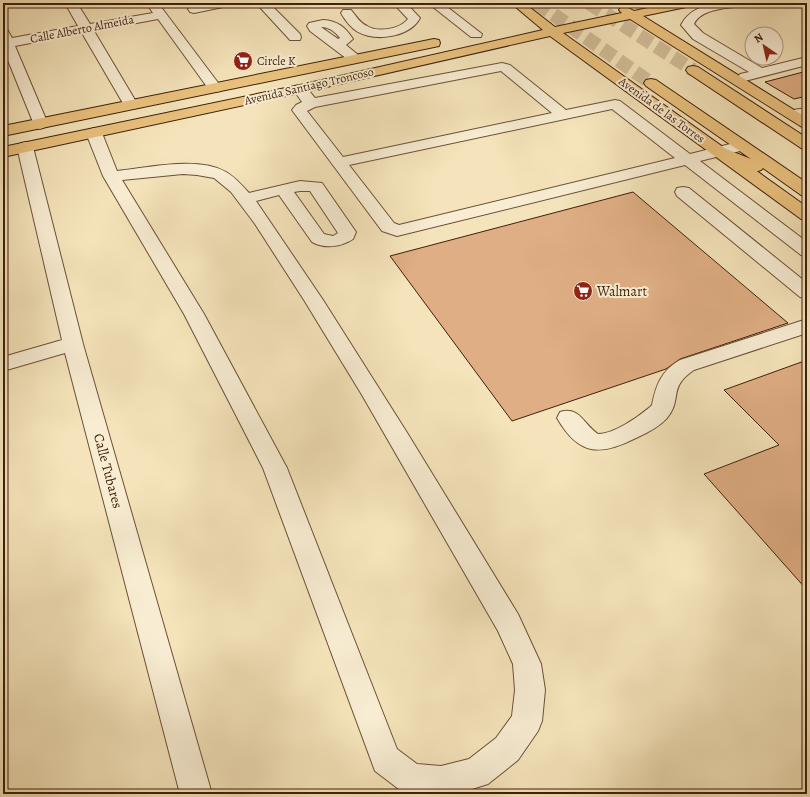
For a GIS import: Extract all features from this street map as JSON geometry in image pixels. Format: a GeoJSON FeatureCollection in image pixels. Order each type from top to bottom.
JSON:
{"type":"FeatureCollection","features":[{"type":"Feature","properties":{"kind":"main road"},"geometry":{"type":"LineString","coordinates":[[518,3],[520,22],[540,21],[557,17]]}},
{"type":"Feature","properties":{"kind":"main road","name":"Avenida de las Torres"},"geometry":{"type":"LineString","coordinates":[[518,3],[553,32],[807,215]]}},
{"type":"Feature","properties":{"kind":"main road"},"geometry":{"type":"LineString","coordinates":[[631,15],[687,3]]}},
{"type":"Feature","properties":{"kind":"main road"},"geometry":{"type":"LineString","coordinates":[[689,51],[670,22],[672,16],[680,9],[693,3]]}},
{"type":"Feature","properties":{"kind":"main road"},"geometry":{"type":"LineString","coordinates":[[617,4],[631,15],[807,124]]}},
{"type":"Feature","properties":{"kind":"main road","name":"Avenida Santiago Troncoso"},"geometry":{"type":"LineString","coordinates":[[3,152],[300,89],[499,43],[631,15]]}},
{"type":"Feature","properties":{"kind":"main road"},"geometry":{"type":"LineString","coordinates":[[461,37],[482,32]]}},
{"type":"Feature","properties":{"kind":"main road","name":"Avenida Santiago Troncoso"},"geometry":{"type":"LineString","coordinates":[[3,131],[447,40]]}},
{"type":"Feature","properties":{"kind":"main road"},"geometry":{"type":"LineString","coordinates":[[499,43],[531,42],[557,44],[586,55]]}},
{"type":"Feature","properties":{"kind":"main road"},"geometry":{"type":"LineString","coordinates":[[693,70],[807,145]]}},
{"type":"Feature","properties":{"kind":"main road"},"geometry":{"type":"LineString","coordinates":[[290,73],[300,89]]}},
{"type":"Feature","properties":{"kind":"main road","name":"Avenida de las Torres"},"geometry":{"type":"LineString","coordinates":[[651,83],[802,188]]}},
{"type":"Feature","properties":{"kind":"main road"},"geometry":{"type":"LineString","coordinates":[[94,133],[95,125],[104,119],[166,105],[180,99],[187,93]]}},
{"type":"Feature","properties":{"kind":"main road"},"geometry":{"type":"LineString","coordinates":[[720,152],[802,188]]}},
{"type":"Feature","properties":{"kind":"street"},"geometry":{"type":"LineString","coordinates":[[71,3],[131,105]]}},
{"type":"Feature","properties":{"kind":"street"},"geometry":{"type":"LineString","coordinates":[[152,3],[215,88]]}},
{"type":"Feature","properties":{"kind":"street"},"geometry":{"type":"LineString","coordinates":[[194,9],[224,3]]}},
{"type":"Feature","properties":{"kind":"street"},"geometry":{"type":"LineString","coordinates":[[262,3],[295,37]]}},
{"type":"Feature","properties":{"kind":"street"},"geometry":{"type":"LineString","coordinates":[[346,13],[363,30],[393,32],[413,23],[414,18],[399,3]]}},
{"type":"Feature","properties":{"kind":"street"},"geometry":{"type":"LineString","coordinates":[[434,3],[482,32]]}},
{"type":"Feature","properties":{"kind":"street"},"geometry":{"type":"LineString","coordinates":[[734,3],[702,11],[688,20],[687,25],[698,36],[760,73]]}},
{"type":"Feature","properties":{"kind":"street","name":"Calle Alberto Almeida"},"geometry":{"type":"LineString","coordinates":[[4,40],[87,28],[161,15]]}},
{"type":"Feature","properties":{"kind":"street"},"geometry":{"type":"LineString","coordinates":[[4,40],[40,124]]}},
{"type":"Feature","properties":{"kind":"street"},"geometry":{"type":"LineString","coordinates":[[335,44],[356,59]]}},
{"type":"Feature","properties":{"kind":"street"},"geometry":{"type":"LineString","coordinates":[[427,60],[447,77]]}},
{"type":"Feature","properties":{"kind":"street"},"geometry":{"type":"LineString","coordinates":[[736,79],[807,61]]}},
{"type":"Feature","properties":{"kind":"street"},"geometry":{"type":"LineString","coordinates":[[562,114],[504,67],[311,103],[299,110],[388,227],[397,231],[468,215],[742,146]]}},
{"type":"Feature","properties":{"kind":"street"},"geometry":{"type":"LineString","coordinates":[[300,89],[311,103]]}},
{"type":"Feature","properties":{"kind":"street"},"geometry":{"type":"LineString","coordinates":[[338,163],[562,114],[615,104],[807,251]]}},
{"type":"Feature","properties":{"kind":"street"},"geometry":{"type":"LineString","coordinates":[[791,114],[807,112]]}},
{"type":"Feature","properties":{"kind":"street"},"geometry":{"type":"LineString","coordinates":[[94,133],[111,176],[194,314],[275,468],[386,760],[411,778],[441,782],[477,773],[507,749],[528,721],[530,690],[527,664],[508,624],[319,308],[267,230],[232,183],[220,174],[204,169],[186,169],[111,176]]}},
{"type":"Feature","properties":{"kind":"street","name":"Calle Tubares"},"geometry":{"type":"LineString","coordinates":[[26,147],[73,344],[196,794]]}},
{"type":"Feature","properties":{"kind":"street"},"geometry":{"type":"LineString","coordinates":[[244,199],[284,190]]}},
{"type":"Feature","properties":{"kind":"street"},"geometry":{"type":"LineString","coordinates":[[682,192],[807,293]]}},
{"type":"Feature","properties":{"kind":"street"},"geometry":{"type":"LineString","coordinates":[[568,418],[587,438],[597,443],[607,442],[650,422],[662,409],[669,379],[676,372],[687,365],[807,326]]}},
{"type":"Feature","properties":{"kind":"street"},"geometry":{"type":"LineString","coordinates":[[3,364],[73,344]]}},
{"type":"Feature","properties":{"kind":"building"},"geometry":{"type":"Polygon","coordinates":[[[807,71],[807,96],[794,99],[765,82],[807,71]]]}},
{"type":"Feature","properties":{"kind":"building","name":"Walmart"},"geometry":{"type":"Polygon","coordinates":[[[633,192],[788,323],[680,359],[666,369],[512,421],[390,256],[633,192]]]}},
{"type":"Feature","properties":{"kind":"building"},"geometry":{"type":"Polygon","coordinates":[[[807,360],[807,590],[704,474],[779,445],[724,390],[807,360]]]}},
{"type":"Feature","properties":{"kind":"tunnel"},"geometry":{"type":"LineString","coordinates":[[537,3],[651,83]]}},
{"type":"Feature","properties":{"kind":"tunnel"},"geometry":{"type":"LineString","coordinates":[[589,3],[693,70]]}},
{"type":"Feature","properties":{"kind":"place","name":"Circle K"},"geometry":{"type":"Point","coordinates":[243,61]}},
{"type":"Feature","properties":{"kind":"place","name":"Walmart"},"geometry":{"type":"Point","coordinates":[583,291]}}]}
